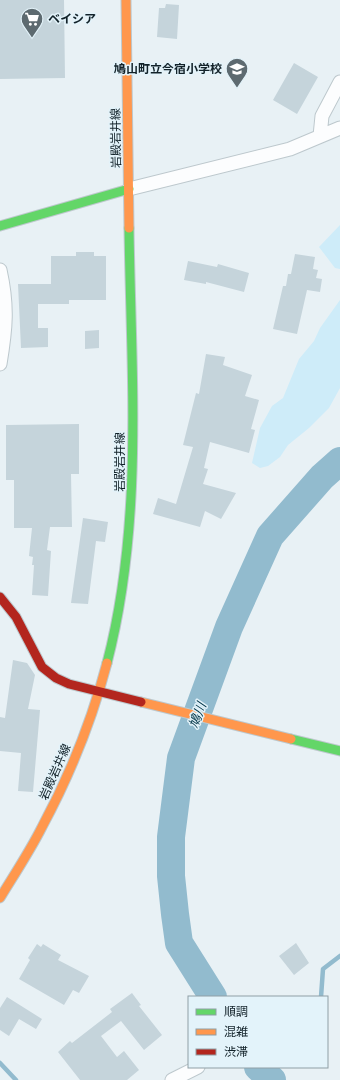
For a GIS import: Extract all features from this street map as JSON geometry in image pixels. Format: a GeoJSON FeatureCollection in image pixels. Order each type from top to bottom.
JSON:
{"type":"FeatureCollection","features":[{"type":"Feature","properties":{"kind":"main road","name":"岩殿岩井線"},"geometry":{"type":"LineString","coordinates":[[0,898],[42,828],[74,761],[99,692],[113,639],[127,562],[134,476],[126,0]]}},
{"type":"Feature","properties":{"kind":"main road"},"geometry":{"type":"LineString","coordinates":[[0,226],[129,189]]}},
{"type":"Feature","properties":{"kind":"main road"},"geometry":{"type":"LineString","coordinates":[[0,597],[16,617],[42,667],[56,678],[69,684],[340,751]]}},
{"type":"Feature","properties":{"kind":"street"},"geometry":{"type":"LineString","coordinates":[[320,136],[322,116],[340,82]]}},
{"type":"Feature","properties":{"kind":"street"},"geometry":{"type":"LineString","coordinates":[[129,189],[290,149],[340,128]]}},
{"type":"Feature","properties":{"kind":"street"},"geometry":{"type":"LineString","coordinates":[[0,270],[6,296],[5,331],[0,364]]}},
{"type":"Feature","properties":{"kind":"street"},"geometry":{"type":"LineString","coordinates":[[172,1080],[196,1068]]}},
{"type":"Feature","properties":{"kind":"shaded area"},"geometry":{"type":"Polygon","coordinates":[[[340,225],[340,269],[335,268],[319,247],[340,225]]]}},
{"type":"Feature","properties":{"kind":"shaded area"},"geometry":{"type":"Polygon","coordinates":[[[340,300],[340,388],[329,408],[309,428],[288,445],[280,457],[268,466],[260,468],[252,463],[260,428],[272,406],[283,398],[299,359],[314,341],[320,328],[340,300]]]}},
{"type":"Feature","properties":{"kind":"building","name":"ベイシア"},"geometry":{"type":"Polygon","coordinates":[[[0,0],[64,0],[65,78],[0,79],[0,0]]]}},
{"type":"Feature","properties":{"kind":"building"},"geometry":{"type":"Polygon","coordinates":[[[166,4],[179,5],[177,39],[157,37],[159,8],[165,8],[166,4]]]}},
{"type":"Feature","properties":{"kind":"building"},"geometry":{"type":"Polygon","coordinates":[[[294,63],[318,77],[297,114],[273,100],[294,63]]]}},
{"type":"Feature","properties":{"kind":"building"},"geometry":{"type":"Polygon","coordinates":[[[76,252],[94,252],[94,256],[106,256],[106,300],[69,300],[69,304],[38,304],[38,328],[48,328],[48,347],[21,348],[18,284],[51,284],[51,256],[76,256],[76,252]]]}},
{"type":"Feature","properties":{"kind":"building"},"geometry":{"type":"Polygon","coordinates":[[[295,254],[315,257],[313,269],[318,270],[316,278],[322,279],[320,292],[307,290],[297,334],[273,329],[283,286],[286,286],[288,274],[291,274],[295,254]]]}},
{"type":"Feature","properties":{"kind":"building"},"geometry":{"type":"Polygon","coordinates":[[[188,261],[217,267],[218,264],[249,273],[244,292],[206,282],[206,284],[184,280],[188,261]]]}},
{"type":"Feature","properties":{"kind":"building"},"geometry":{"type":"Polygon","coordinates":[[[99,330],[99,348],[85,349],[85,331],[99,330]]]}},
{"type":"Feature","properties":{"kind":"building"},"geometry":{"type":"Polygon","coordinates":[[[206,354],[225,357],[223,365],[252,375],[245,396],[259,400],[251,429],[255,430],[249,453],[210,442],[204,468],[208,469],[203,484],[236,493],[221,519],[205,511],[200,527],[153,514],[158,498],[176,504],[193,447],[183,445],[196,393],[199,394],[206,354]]]}},
{"type":"Feature","properties":{"kind":"building"},"geometry":{"type":"Polygon","coordinates":[[[79,424],[79,474],[71,474],[72,527],[50,527],[47,550],[51,551],[48,596],[32,595],[34,565],[32,565],[33,557],[29,556],[32,528],[14,528],[14,480],[6,480],[6,425],[79,424]]]}},
{"type":"Feature","properties":{"kind":"building"},"geometry":{"type":"Polygon","coordinates":[[[83,518],[108,522],[105,542],[96,541],[88,604],[71,603],[83,518]]]}},
{"type":"Feature","properties":{"kind":"building"},"geometry":{"type":"Polygon","coordinates":[[[13,660],[27,663],[35,675],[28,709],[40,710],[33,792],[18,791],[21,753],[0,751],[0,717],[5,718],[13,660]]]}},
{"type":"Feature","properties":{"kind":"building"},"geometry":{"type":"Polygon","coordinates":[[[296,943],[309,963],[294,975],[279,956],[296,943]]]}},
{"type":"Feature","properties":{"kind":"building"},"geometry":{"type":"Polygon","coordinates":[[[37,944],[41,947],[43,944],[61,955],[58,960],[89,976],[79,993],[73,990],[64,1005],[19,979],[30,960],[28,958],[37,944]]]}},
{"type":"Feature","properties":{"kind":"building"},"geometry":{"type":"Polygon","coordinates":[[[132,993],[141,1005],[139,1006],[162,1035],[144,1050],[121,1021],[101,1036],[117,1057],[124,1051],[139,1070],[127,1080],[80,1080],[58,1052],[70,1041],[72,1043],[112,1012],[110,1009],[132,993]]]}},
{"type":"Feature","properties":{"kind":"building"},"geometry":{"type":"Polygon","coordinates":[[[7,997],[42,1019],[36,1029],[19,1019],[9,1036],[0,1030],[0,1008],[7,997]]]}},
{"type":"Feature","properties":{"kind":"waterway","name":"鳩川"},"geometry":{"type":"LineString","coordinates":[[212,996],[179,943],[175,914],[171,876],[171,837],[181,758],[229,627],[270,536],[322,477],[340,461]]}},
{"type":"Feature","properties":{"kind":"waterway"},"geometry":{"type":"LineString","coordinates":[[321,996],[323,969],[340,956]]}},
{"type":"Feature","properties":{"kind":"waterway"},"geometry":{"type":"LineString","coordinates":[[0,1063],[16,1080]]}},
{"type":"Feature","properties":{"kind":"waterway","name":"鳩川"},"geometry":{"type":"LineString","coordinates":[[259,1068],[272,1080]]}},
{"type":"Feature","properties":{"kind":"traffic: fast"},"geometry":{"type":"LineString","coordinates":[[0,226],[129,189]]}},
{"type":"Feature","properties":{"kind":"traffic: fast"},"geometry":{"type":"LineString","coordinates":[[107,663],[119,609],[131,501],[133,392],[129,228]]}},
{"type":"Feature","properties":{"kind":"traffic: fast"},"geometry":{"type":"LineString","coordinates":[[291,739],[340,751]]}},
{"type":"Feature","properties":{"kind":"traffic: slow"},"geometry":{"type":"LineString","coordinates":[[126,0],[129,228]]}},
{"type":"Feature","properties":{"kind":"traffic: slow"},"geometry":{"type":"LineString","coordinates":[[0,898],[32,845],[62,787],[87,726],[107,663]]}},
{"type":"Feature","properties":{"kind":"traffic: slow"},"geometry":{"type":"LineString","coordinates":[[141,702],[291,739]]}},
{"type":"Feature","properties":{"kind":"traffic: jam"},"geometry":{"type":"LineString","coordinates":[[0,597],[16,617],[42,667],[56,678],[69,684],[141,702]]}},
{"type":"Feature","properties":{"kind":"place","name":"ベイシア"},"geometry":{"type":"Point","coordinates":[32,38]}},
{"type":"Feature","properties":{"kind":"place","name":"鳩山町立今宿小学校"},"geometry":{"type":"Point","coordinates":[237,88]}}]}
